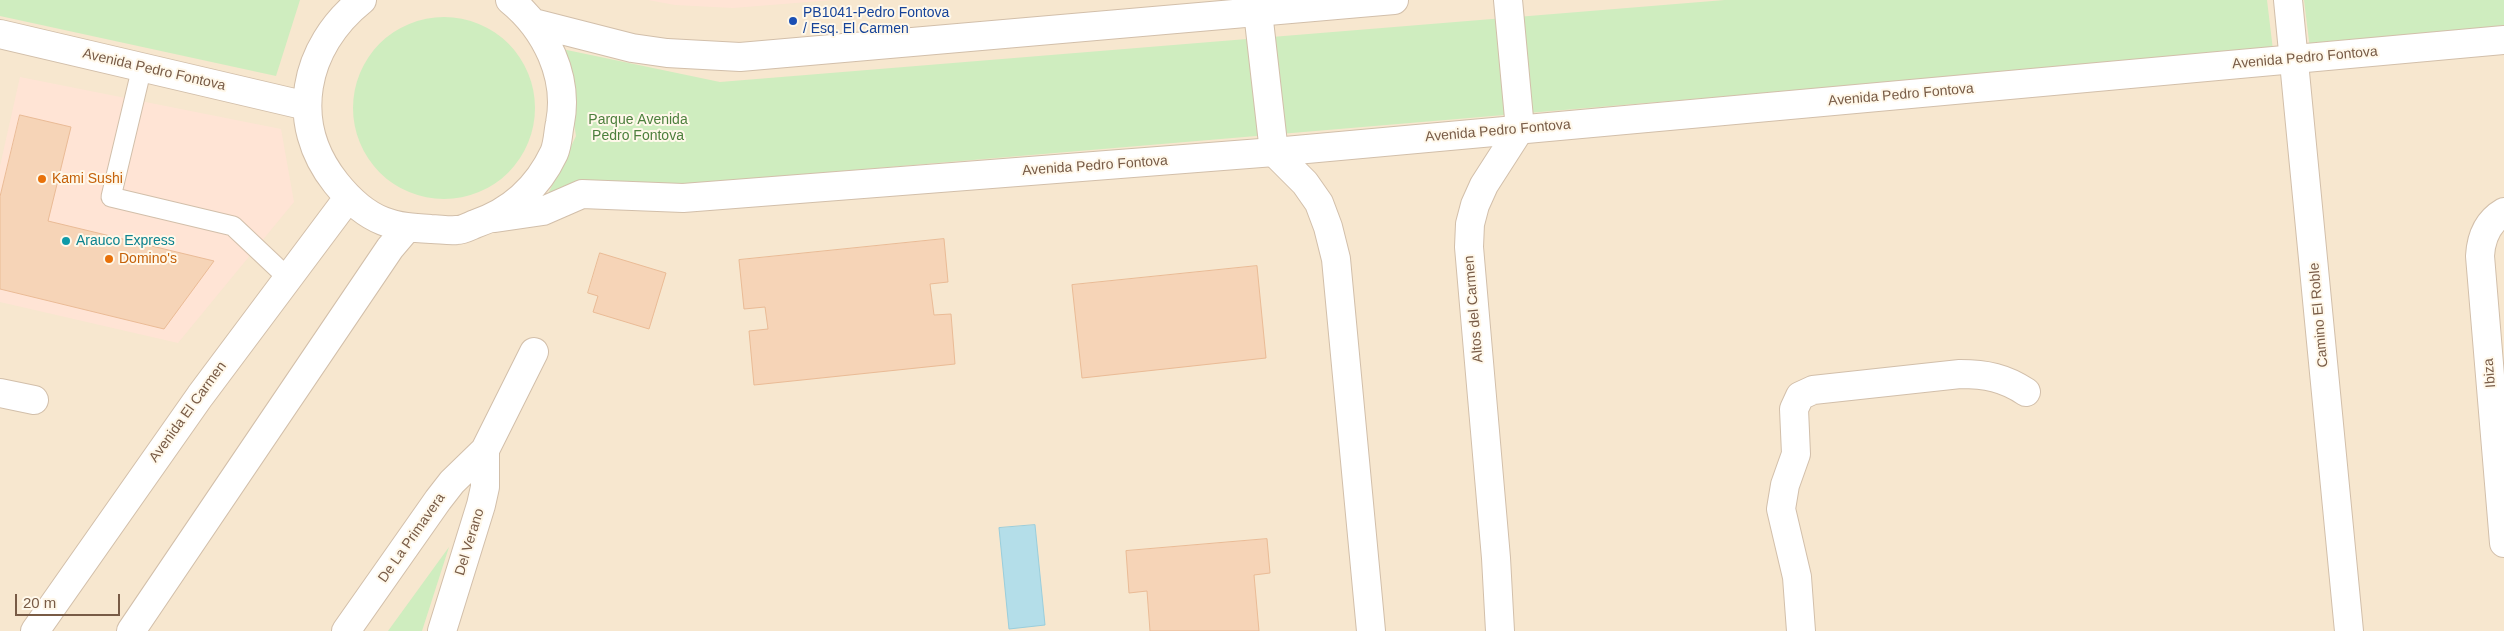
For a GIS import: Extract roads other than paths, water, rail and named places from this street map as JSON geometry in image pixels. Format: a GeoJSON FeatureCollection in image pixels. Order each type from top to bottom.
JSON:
{"type":"FeatureCollection","features":[{"type":"Feature","properties":{"kind":"street"},"geometry":{"type":"LineString","coordinates":[[362,0],[344,14],[324,41],[311,72],[307,106],[312,140],[327,171],[348,198],[382,221],[407,228],[458,230],[495,218],[531,190],[554,151],[558,134],[563,107],[556,62],[534,23],[511,0]]}},
{"type":"Feature","properties":{"kind":"street"},"geometry":{"type":"LineString","coordinates":[[534,23],[632,48],[667,53],[740,57],[1262,6],[1394,0]]}},
{"type":"Feature","properties":{"kind":"street"},"geometry":{"type":"LineString","coordinates":[[1508,0],[1520,129]]}},
{"type":"Feature","properties":{"kind":"street","name":"Camino El Roble"},"geometry":{"type":"LineString","coordinates":[[2288,0],[2349,631]]}},
{"type":"Feature","properties":{"kind":"street"},"geometry":{"type":"LineString","coordinates":[[1262,6],[1274,152],[1305,183],[1319,203],[1328,227],[1336,259],[1371,631]]}},
{"type":"Feature","properties":{"kind":"street","name":"Avenida Pedro Fontova"},"geometry":{"type":"LineString","coordinates":[[0,34],[307,106]]}},
{"type":"Feature","properties":{"kind":"street","name":"Avenida Pedro Fontova"},"geometry":{"type":"LineString","coordinates":[[495,218],[543,212],[582,194],[683,198],[1274,152],[2504,40]]}},
{"type":"Feature","properties":{"kind":"street","name":"Altos del Carmen"},"geometry":{"type":"LineString","coordinates":[[1500,631],[1496,558],[1469,247],[1470,224],[1484,185],[1520,129]]}},
{"type":"Feature","properties":{"kind":"street","name":"Avenida El Carmen"},"geometry":{"type":"LineString","coordinates":[[35,631],[188,411],[348,198]]}},
{"type":"Feature","properties":{"kind":"street","name":"Ibiza"},"geometry":{"type":"LineString","coordinates":[[2504,212],[2489,224],[2484,234],[2480,256],[2504,543]]}},
{"type":"Feature","properties":{"kind":"street"},"geometry":{"type":"LineString","coordinates":[[131,631],[390,248],[407,228]]}},
{"type":"Feature","properties":{"kind":"street"},"geometry":{"type":"LineString","coordinates":[[486,450],[534,352]]}},
{"type":"Feature","properties":{"kind":"street"},"geometry":{"type":"LineString","coordinates":[[1801,631],[1796,570],[1781,509],[1785,485],[1796,454],[1794,409],[1800,396],[1813,390],[1960,374],[1980,374],[2000,378],[2026,392]]}},
{"type":"Feature","properties":{"kind":"street"},"geometry":{"type":"LineString","coordinates":[[0,393],[34,400]]}},
{"type":"Feature","properties":{"kind":"street","name":"De La Primavera"},"geometry":{"type":"LineString","coordinates":[[346,631],[438,500],[452,482],[486,450]]}},
{"type":"Feature","properties":{"kind":"street","name":"Del Verano"},"geometry":{"type":"LineString","coordinates":[[442,631],[476,523],[485,487],[486,450]]}},
{"type":"Feature","properties":{"kind":"street"},"geometry":{"type":"LineString","coordinates":[[438,500],[447,497],[465,500],[476,514],[476,523]]}},
{"type":"Feature","properties":{"kind":"lane"},"geometry":{"type":"LineString","coordinates":[[142,67],[111,196],[234,226],[287,277]]}},
{"type":"Feature","properties":{"kind":"water"},"geometry":{"type":"Polygon","coordinates":[[[1035,525],[1045,625],[1009,629],[999,528],[1035,525]]]}},
{"type":"Feature","properties":{"kind":"place","name":"PB1041-Pedro Fontova / Esq. El Carmen"},"geometry":{"type":"Point","coordinates":[793,21]}},
{"type":"Feature","properties":{"kind":"place","name":"Kami Sushi"},"geometry":{"type":"Point","coordinates":[42,179]}},
{"type":"Feature","properties":{"kind":"place","name":"Arauco Express"},"geometry":{"type":"Point","coordinates":[66,241]}},
{"type":"Feature","properties":{"kind":"place","name":"Domino's"},"geometry":{"type":"Point","coordinates":[109,259]}},
{"type":"Feature","properties":{"kind":"park label","name":"Parque Avenida Pedro Fontova"},"geometry":{"type":"Point","coordinates":[638,128]}}]}
